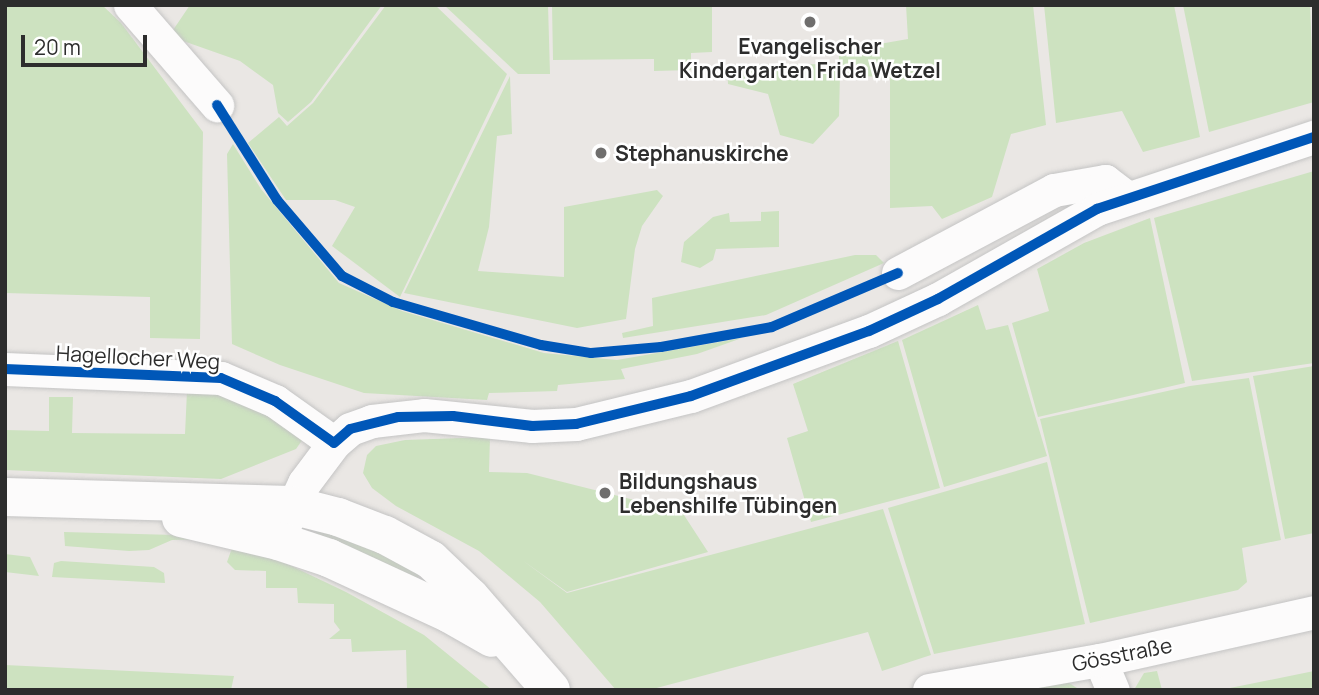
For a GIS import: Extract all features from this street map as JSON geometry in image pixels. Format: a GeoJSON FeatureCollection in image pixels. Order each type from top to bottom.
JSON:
{"type":"FeatureCollection","features":[{"type":"Feature","properties":{"kind":"street"},"geometry":{"type":"LineString","coordinates":[[130,5],[218,105]]}},
{"type":"Feature","properties":{"kind":"street"},"geometry":{"type":"LineString","coordinates":[[278,541],[291,505],[334,443],[350,429],[398,416],[453,416],[532,426],[576,424],[691,396],[870,331],[1126,197],[1314,136]]}},
{"type":"Feature","properties":{"kind":"street"},"geometry":{"type":"LineString","coordinates":[[898,273],[1054,190],[1105,181],[1126,197]]}},
{"type":"Feature","properties":{"kind":"street","name":"Hagellocher Weg"},"geometry":{"type":"LineString","coordinates":[[5,369],[221,377],[275,401],[334,443]]}},
{"type":"Feature","properties":{"kind":"street"},"geometry":{"type":"LineString","coordinates":[[5,478],[278,541],[393,586],[515,652]]}},
{"type":"Feature","properties":{"kind":"street"},"geometry":{"type":"LineString","coordinates":[[5,497],[78,496],[291,505],[385,535],[430,560],[470,597],[515,652],[551,690]]}},
{"type":"Feature","properties":{"kind":"street","name":"Gösstraße"},"geometry":{"type":"LineString","coordinates":[[929,690],[1107,675],[1314,612]]}},
{"type":"Feature","properties":{"kind":"green space"},"geometry":{"type":"Polygon","coordinates":[[[5,5],[102,5],[121,23],[203,132],[200,339],[150,338],[150,297],[5,293],[5,5]]]}},
{"type":"Feature","properties":{"kind":"green space"},"geometry":{"type":"Polygon","coordinates":[[[190,5],[382,5],[311,102],[288,122],[278,113],[273,85],[240,61],[169,36],[190,5]]]}},
{"type":"Feature","properties":{"kind":"green space"},"geometry":{"type":"Polygon","coordinates":[[[386,5],[435,5],[507,74],[400,297],[332,246],[355,207],[335,200],[286,200],[248,143],[279,117],[287,126],[313,103],[386,5]]]}},
{"type":"Feature","properties":{"kind":"green space"},"geometry":{"type":"Polygon","coordinates":[[[444,5],[548,5],[550,74],[518,74],[444,5]]]}},
{"type":"Feature","properties":{"kind":"green space"},"geometry":{"type":"Polygon","coordinates":[[[552,5],[712,5],[712,52],[691,53],[691,70],[654,71],[654,59],[553,60],[552,5]]]}},
{"type":"Feature","properties":{"kind":"green space"},"geometry":{"type":"Polygon","coordinates":[[[906,5],[1033,5],[1046,125],[1011,134],[992,197],[942,219],[932,206],[890,208],[890,78],[840,74],[839,116],[813,144],[780,135],[768,94],[728,84],[727,65],[839,64],[839,51],[908,39],[906,5]]]}},
{"type":"Feature","properties":{"kind":"green space"},"geometry":{"type":"Polygon","coordinates":[[[1044,5],[1174,5],[1200,137],[1143,152],[1122,111],[1056,123],[1044,5]]]}},
{"type":"Feature","properties":{"kind":"green space"},"geometry":{"type":"Polygon","coordinates":[[[1183,5],[1310,5],[1314,102],[1209,132],[1183,5]]]}},
{"type":"Feature","properties":{"kind":"green space"},"geometry":{"type":"Polygon","coordinates":[[[510,76],[512,134],[497,136],[489,227],[478,271],[564,277],[564,207],[657,190],[663,196],[642,226],[635,249],[626,319],[577,328],[404,293],[510,76]]]}},
{"type":"Feature","properties":{"kind":"green space"},"geometry":{"type":"Polygon","coordinates":[[[233,144],[261,189],[339,283],[402,311],[544,353],[617,360],[742,338],[697,354],[621,369],[625,379],[558,385],[557,391],[489,393],[487,400],[364,393],[280,365],[232,344],[227,154],[233,144]]]}},
{"type":"Feature","properties":{"kind":"green space"},"geometry":{"type":"Polygon","coordinates":[[[1314,171],[1314,363],[1192,381],[1154,218],[1314,171]]]}},
{"type":"Feature","properties":{"kind":"green space"},"geometry":{"type":"Polygon","coordinates":[[[779,211],[779,247],[716,249],[713,260],[700,268],[681,262],[684,242],[713,217],[729,213],[730,222],[761,221],[761,212],[779,211]]]}},
{"type":"Feature","properties":{"kind":"green space"},"geometry":{"type":"Polygon","coordinates":[[[1150,218],[1185,383],[1038,417],[1012,323],[1049,311],[1037,269],[1084,243],[1150,218]]]}},
{"type":"Feature","properties":{"kind":"green space"},"geometry":{"type":"Polygon","coordinates":[[[855,255],[876,255],[884,263],[766,315],[623,338],[622,333],[653,326],[652,298],[855,255]]]}},
{"type":"Feature","properties":{"kind":"green space"},"geometry":{"type":"Polygon","coordinates":[[[978,305],[986,330],[1008,325],[1047,456],[944,487],[902,340],[978,305]]]}},
{"type":"Feature","properties":{"kind":"green space"},"geometry":{"type":"Polygon","coordinates":[[[898,341],[940,488],[811,522],[787,438],[808,431],[793,384],[898,341]]]}},
{"type":"Feature","properties":{"kind":"green space"},"geometry":{"type":"Polygon","coordinates":[[[1314,366],[1314,533],[1285,539],[1253,376],[1314,366]]]}},
{"type":"Feature","properties":{"kind":"green space"},"geometry":{"type":"Polygon","coordinates":[[[1249,378],[1281,540],[1242,548],[1247,582],[1238,590],[1090,623],[1040,419],[1190,386],[1249,378]]]}},
{"type":"Feature","properties":{"kind":"green space"},"geometry":{"type":"Polygon","coordinates":[[[187,391],[235,394],[303,439],[296,449],[221,479],[5,470],[5,430],[49,431],[49,397],[73,397],[72,433],[185,434],[187,391]]]}},
{"type":"Feature","properties":{"kind":"green space"},"geometry":{"type":"Polygon","coordinates":[[[490,437],[489,472],[527,473],[682,512],[708,552],[567,592],[522,560],[567,593],[883,509],[931,655],[882,671],[868,632],[649,690],[616,690],[540,602],[479,551],[396,506],[372,488],[363,473],[367,455],[376,446],[405,440],[490,437]]]}},
{"type":"Feature","properties":{"kind":"green space"},"geometry":{"type":"Polygon","coordinates":[[[1047,462],[1085,624],[934,654],[888,508],[1047,462]]]}},
{"type":"Feature","properties":{"kind":"green space"},"geometry":{"type":"Polygon","coordinates":[[[319,526],[420,571],[416,582],[314,537],[319,526]]]}},
{"type":"Feature","properties":{"kind":"green space"},"geometry":{"type":"Polygon","coordinates":[[[64,532],[175,535],[207,539],[172,540],[149,550],[129,551],[65,546],[64,532]]]}},
{"type":"Feature","properties":{"kind":"green space"},"geometry":{"type":"Polygon","coordinates":[[[232,548],[281,561],[346,592],[424,635],[492,690],[407,690],[406,650],[352,652],[351,639],[329,639],[340,630],[334,622],[334,604],[298,603],[297,588],[266,588],[266,571],[235,570],[227,562],[232,548]]]}},
{"type":"Feature","properties":{"kind":"green space"},"geometry":{"type":"Polygon","coordinates":[[[5,554],[30,557],[39,576],[5,572],[5,554]]]}},
{"type":"Feature","properties":{"kind":"green space"},"geometry":{"type":"Polygon","coordinates":[[[61,561],[154,567],[164,573],[165,583],[52,577],[54,563],[61,561]]]}},
{"type":"Feature","properties":{"kind":"green space"},"geometry":{"type":"Polygon","coordinates":[[[5,665],[234,676],[231,690],[5,690],[5,665]]]}},
{"type":"Feature","properties":{"kind":"green space"},"geometry":{"type":"Polygon","coordinates":[[[1157,671],[1162,690],[1134,690],[1144,673],[1157,671]]]}},
{"type":"Feature","properties":{"kind":"green space"},"geometry":{"type":"Polygon","coordinates":[[[1314,671],[1314,690],[1220,690],[1314,671]]]}},
{"type":"Feature","properties":{"kind":"green space"},"geometry":{"type":"Polygon","coordinates":[[[1063,679],[1080,690],[993,690],[1063,679]]]}},
{"type":"Feature","properties":{"kind":"cycle path"},"geometry":{"type":"LineString","coordinates":[[217,105],[277,200],[342,276],[393,302],[541,345],[591,353],[661,347],[772,327],[898,273]]}},
{"type":"Feature","properties":{"kind":"cycle path"},"geometry":{"type":"LineString","coordinates":[[5,369],[221,378],[275,401],[334,443],[350,429],[398,417],[453,416],[532,426],[576,424],[691,396],[869,331],[938,299],[1097,209],[1314,137]]}},
{"type":"Feature","properties":{"kind":"place","name":"Evangelischer Kindergarten Frida Wetzel"},"geometry":{"type":"Point","coordinates":[810,22]}},
{"type":"Feature","properties":{"kind":"place","name":"Stephanuskirche"},"geometry":{"type":"Point","coordinates":[601,153]}},
{"type":"Feature","properties":{"kind":"place","name":"Bildungshaus Lebenshilfe Tübingen"},"geometry":{"type":"Point","coordinates":[605,493]}}]}
